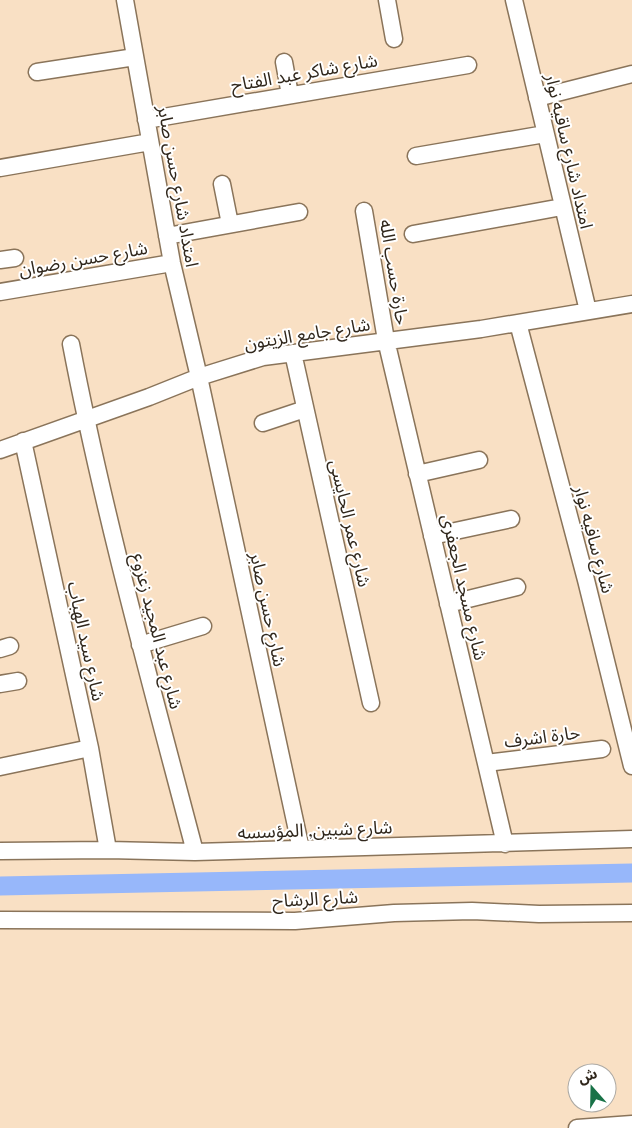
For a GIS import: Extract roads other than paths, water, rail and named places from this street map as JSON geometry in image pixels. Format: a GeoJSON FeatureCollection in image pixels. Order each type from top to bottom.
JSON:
{"type":"FeatureCollection","features":[{"type":"Feature","properties":{"kind":"street","name":"امتداد شارع حسن صابر"},"geometry":{"type":"LineString","coordinates":[[125,0],[172,263],[199,377]]}},
{"type":"Feature","properties":{"kind":"street"},"geometry":{"type":"LineString","coordinates":[[387,0],[394,39]]}},
{"type":"Feature","properties":{"kind":"street","name":"امتداد شارع ساقيه نوار"},"geometry":{"type":"LineString","coordinates":[[514,0],[588,311]]}},
{"type":"Feature","properties":{"kind":"street"},"geometry":{"type":"LineString","coordinates":[[37,72],[135,57]]}},
{"type":"Feature","properties":{"kind":"street"},"geometry":{"type":"LineString","coordinates":[[284,62],[290,95]]}},
{"type":"Feature","properties":{"kind":"street","name":"شارع شاكر عبد الفتاح"},"geometry":{"type":"LineString","coordinates":[[146,120],[468,65]]}},
{"type":"Feature","properties":{"kind":"street"},"geometry":{"type":"LineString","coordinates":[[536,98],[632,74]]}},
{"type":"Feature","properties":{"kind":"street"},"geometry":{"type":"LineString","coordinates":[[416,156],[545,134]]}},
{"type":"Feature","properties":{"kind":"street"},"geometry":{"type":"LineString","coordinates":[[0,168],[150,142]]}},
{"type":"Feature","properties":{"kind":"street"},"geometry":{"type":"LineString","coordinates":[[222,184],[230,224]]}},
{"type":"Feature","properties":{"kind":"street"},"geometry":{"type":"LineString","coordinates":[[413,234],[562,207]]}},
{"type":"Feature","properties":{"kind":"street","name":"حارة حسب الله"},"geometry":{"type":"LineString","coordinates":[[364,211],[386,340]]}},
{"type":"Feature","properties":{"kind":"street"},"geometry":{"type":"LineString","coordinates":[[167,236],[300,212]]}},
{"type":"Feature","properties":{"kind":"street","name":"شارع حسن رضوان"},"geometry":{"type":"LineString","coordinates":[[0,292],[172,263]]}},
{"type":"Feature","properties":{"kind":"street","name":"شارع جامع الزيتون"},"geometry":{"type":"LineString","coordinates":[[0,450],[149,397],[199,377],[263,357],[518,323],[632,304]]}},
{"type":"Feature","properties":{"kind":"street","name":"شارع سافيه نوار"},"geometry":{"type":"LineString","coordinates":[[518,323],[586,580],[632,766]]}},
{"type":"Feature","properties":{"kind":"street","name":"شارع مسجد الجعفرى"},"geometry":{"type":"LineString","coordinates":[[386,340],[505,844]]}},
{"type":"Feature","properties":{"kind":"street","name":"شارع عبد المجيد زعزوع"},"geometry":{"type":"LineString","coordinates":[[71,344],[85,420],[140,645],[195,852]]}},
{"type":"Feature","properties":{"kind":"street","name":"شارع عمر الحايسى"},"geometry":{"type":"LineString","coordinates":[[293,353],[371,703]]}},
{"type":"Feature","properties":{"kind":"street","name":"شارع حسن صابر"},"geometry":{"type":"LineString","coordinates":[[199,377],[301,849]]}},
{"type":"Feature","properties":{"kind":"street"},"geometry":{"type":"LineString","coordinates":[[263,423],[306,409]]}},
{"type":"Feature","properties":{"kind":"street","name":"شارع سيد الهباب"},"geometry":{"type":"LineString","coordinates":[[23,441],[90,748],[108,850]]}},
{"type":"Feature","properties":{"kind":"street"},"geometry":{"type":"LineString","coordinates":[[417,474],[479,460]]}},
{"type":"Feature","properties":{"kind":"street"},"geometry":{"type":"LineString","coordinates":[[432,536],[511,519]]}},
{"type":"Feature","properties":{"kind":"street"},"geometry":{"type":"LineString","coordinates":[[448,604],[517,586]]}},
{"type":"Feature","properties":{"kind":"street"},"geometry":{"type":"LineString","coordinates":[[140,645],[203,626]]}},
{"type":"Feature","properties":{"kind":"street"},"geometry":{"type":"LineString","coordinates":[[0,684],[18,681]]}},
{"type":"Feature","properties":{"kind":"street"},"geometry":{"type":"LineString","coordinates":[[0,767],[90,748]]}},
{"type":"Feature","properties":{"kind":"street","name":"حارة اشرف"},"geometry":{"type":"LineString","coordinates":[[486,763],[602,749]]}},
{"type":"Feature","properties":{"kind":"street","name":"شارع شبين, المؤسسه"},"geometry":{"type":"LineString","coordinates":[[0,851],[108,850],[195,852],[632,839]]}},
{"type":"Feature","properties":{"kind":"street","name":"شارع الرشاح"},"geometry":{"type":"LineString","coordinates":[[0,920],[295,921],[472,911],[539,914],[632,913]]}},
{"type":"Feature","properties":{"kind":"street"},"geometry":{"type":"LineString","coordinates":[[578,1128],[632,1124]]}},
{"type":"Feature","properties":{"kind":"waterway"},"geometry":{"type":"LineString","coordinates":[[0,886],[632,873]]}}]}
